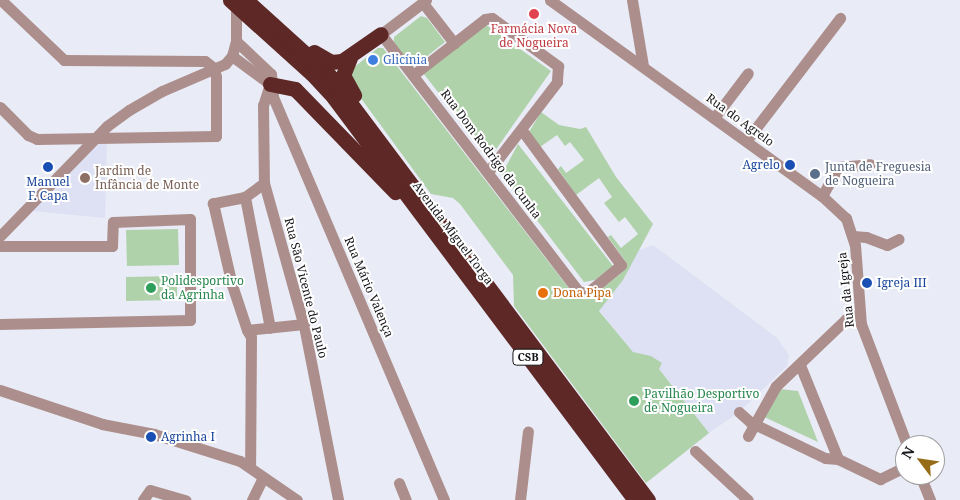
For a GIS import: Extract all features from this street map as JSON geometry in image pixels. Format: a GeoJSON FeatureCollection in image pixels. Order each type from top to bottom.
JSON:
{"type":"FeatureCollection","features":[{"type":"Feature","properties":{"kind":"highway","name":"Avenida Miguel Torga"},"geometry":{"type":"LineString","coordinates":[[236,1],[277,28],[330,76],[648,500]]}},
{"type":"Feature","properties":{"kind":"highway","name":"Avenida Miguel Torga"},"geometry":{"type":"LineString","coordinates":[[236,1],[322,85],[635,500]]}},
{"type":"Feature","properties":{"kind":"highway"},"geometry":{"type":"LineString","coordinates":[[277,28],[295,36],[324,60],[331,62],[350,58],[381,34]]}},
{"type":"Feature","properties":{"kind":"highway"},"geometry":{"type":"LineString","coordinates":[[350,58],[343,75],[346,85],[380,130],[381,143]]}},
{"type":"Feature","properties":{"kind":"highway"},"geometry":{"type":"LineString","coordinates":[[270,84],[295,89],[420,215]]}},
{"type":"Feature","properties":{"kind":"street"},"geometry":{"type":"LineString","coordinates":[[1,0],[64,60],[198,60],[214,68]]}},
{"type":"Feature","properties":{"kind":"street","name":"Rua do Agrelo"},"geometry":{"type":"LineString","coordinates":[[550,0],[822,196]]}},
{"type":"Feature","properties":{"kind":"street"},"geometry":{"type":"LineString","coordinates":[[632,0],[643,66]]}},
{"type":"Feature","properties":{"kind":"street"},"geometry":{"type":"LineString","coordinates":[[0,236],[4,223],[94,139],[129,110],[225,64],[232,56],[236,41],[236,1]]}},
{"type":"Feature","properties":{"kind":"street"},"geometry":{"type":"LineString","coordinates":[[381,34],[424,1],[454,43]]}},
{"type":"Feature","properties":{"kind":"street"},"geometry":{"type":"LineString","coordinates":[[417,72],[485,19],[492,18],[558,66],[557,82],[488,172]]}},
{"type":"Feature","properties":{"kind":"street"},"geometry":{"type":"LineString","coordinates":[[746,141],[840,18]]}},
{"type":"Feature","properties":{"kind":"street","name":"Rua Dom Rodrigo da Cunha"},"geometry":{"type":"LineString","coordinates":[[381,34],[417,72],[488,172],[578,291],[592,291],[621,265],[522,130]]}},
{"type":"Feature","properties":{"kind":"street","name":"Rua Mário Valença"},"geometry":{"type":"LineString","coordinates":[[236,41],[268,68],[270,84],[444,500]]}},
{"type":"Feature","properties":{"kind":"street"},"geometry":{"type":"LineString","coordinates":[[632,59],[640,45]]}},
{"type":"Feature","properties":{"kind":"street"},"geometry":{"type":"LineString","coordinates":[[232,56],[270,84]]}},
{"type":"Feature","properties":{"kind":"street"},"geometry":{"type":"LineString","coordinates":[[0,107],[28,135],[37,139],[216,136],[214,68]]}},
{"type":"Feature","properties":{"kind":"street"},"geometry":{"type":"LineString","coordinates":[[714,118],[748,73]]}},
{"type":"Feature","properties":{"kind":"street","name":"Rua São Vicente do Paulo"},"geometry":{"type":"LineString","coordinates":[[270,84],[263,105],[264,183],[304,324],[338,500]]}},
{"type":"Feature","properties":{"kind":"street"},"geometry":{"type":"LineString","coordinates":[[822,196],[838,167],[870,164]]}},
{"type":"Feature","properties":{"kind":"street"},"geometry":{"type":"LineString","coordinates":[[250,467],[250,337],[232,285],[213,203],[245,198],[264,183]]}},
{"type":"Feature","properties":{"kind":"street","name":"Rua da Igreja"},"geometry":{"type":"LineString","coordinates":[[822,196],[846,218],[853,236],[859,314],[868,344],[903,435]]}},
{"type":"Feature","properties":{"kind":"street"},"geometry":{"type":"LineString","coordinates":[[245,198],[270,328]]}},
{"type":"Feature","properties":{"kind":"street"},"geometry":{"type":"LineString","coordinates":[[0,246],[112,246],[113,222],[190,220],[190,320],[0,324]]}},
{"type":"Feature","properties":{"kind":"street"},"geometry":{"type":"LineString","coordinates":[[853,236],[866,237],[887,245],[899,239]]}},
{"type":"Feature","properties":{"kind":"street"},"geometry":{"type":"LineString","coordinates":[[748,436],[776,386],[846,320],[859,314]]}},
{"type":"Feature","properties":{"kind":"street"},"geometry":{"type":"LineString","coordinates":[[247,330],[304,324]]}},
{"type":"Feature","properties":{"kind":"street"},"geometry":{"type":"LineString","coordinates":[[800,365],[838,458]]}},
{"type":"Feature","properties":{"kind":"street"},"geometry":{"type":"LineString","coordinates":[[0,390],[102,424],[154,434],[240,461],[297,500]]}},
{"type":"Feature","properties":{"kind":"street"},"geometry":{"type":"LineString","coordinates":[[739,412],[754,424],[824,458],[838,458],[880,479],[895,472]]}},
{"type":"Feature","properties":{"kind":"street"},"geometry":{"type":"LineString","coordinates":[[520,500],[528,432]]}},
{"type":"Feature","properties":{"kind":"street"},"geometry":{"type":"LineString","coordinates":[[695,451],[748,500]]}},
{"type":"Feature","properties":{"kind":"street"},"geometry":{"type":"LineString","coordinates":[[252,500],[263,476]]}},
{"type":"Feature","properties":{"kind":"street"},"geometry":{"type":"LineString","coordinates":[[399,483],[406,500]]}},
{"type":"Feature","properties":{"kind":"street"},"geometry":{"type":"LineString","coordinates":[[924,485],[930,500]]}},
{"type":"Feature","properties":{"kind":"street"},"geometry":{"type":"LineString","coordinates":[[143,500],[150,490],[186,500]]}},
{"type":"Feature","properties":{"kind":"shaded area","name":"Jardim de Infância de Monte"},"geometry":{"type":"Polygon","coordinates":[[[107,141],[105,218],[32,211],[97,143],[107,141]]]}},
{"type":"Feature","properties":{"kind":"shaded area"},"geometry":{"type":"Polygon","coordinates":[[[653,245],[777,338],[789,355],[787,366],[739,412],[709,433],[659,369],[641,354],[633,352],[599,310],[623,280],[637,251],[653,245]]]}},
{"type":"Feature","properties":{"kind":"green space"},"geometry":{"type":"Polygon","coordinates":[[[421,16],[427,18],[445,42],[412,68],[394,43],[394,37],[421,16]]]}},
{"type":"Feature","properties":{"kind":"green space"},"geometry":{"type":"Polygon","coordinates":[[[485,24],[551,71],[490,158],[423,73],[485,24]]]}},
{"type":"Feature","properties":{"kind":"green space"},"geometry":{"type":"Polygon","coordinates":[[[378,48],[383,48],[571,291],[584,299],[590,298],[620,274],[626,262],[608,237],[611,235],[621,248],[638,234],[625,217],[619,222],[604,203],[612,197],[599,178],[576,195],[558,169],[561,166],[566,173],[584,160],[570,142],[565,146],[557,135],[540,147],[529,132],[541,112],[559,125],[580,129],[586,127],[616,177],[653,224],[623,280],[599,311],[633,352],[651,356],[662,363],[659,369],[709,433],[646,483],[514,306],[513,275],[460,204],[453,198],[431,194],[352,86],[352,69],[378,48]]]}},
{"type":"Feature","properties":{"kind":"green space"},"geometry":{"type":"Polygon","coordinates":[[[518,144],[613,266],[595,280],[584,282],[502,174],[518,144]]]}},
{"type":"Feature","properties":{"kind":"green space","name":"Polidesportivo da Agrinha"},"geometry":{"type":"Polygon","coordinates":[[[178,229],[179,265],[127,266],[126,230],[178,229]]]}},
{"type":"Feature","properties":{"kind":"green space","name":"Polidesportivo da Agrinha"},"geometry":{"type":"Polygon","coordinates":[[[177,276],[177,300],[126,301],[126,277],[177,276]]]}},
{"type":"Feature","properties":{"kind":"green space"},"geometry":{"type":"Polygon","coordinates":[[[780,389],[798,391],[818,442],[762,416],[780,389]]]}},
{"type":"Feature","properties":{"kind":"place","name":"Farmácia Nova de Nogueira"},"geometry":{"type":"Point","coordinates":[534,14]}},
{"type":"Feature","properties":{"kind":"place","name":"Glicínia"},"geometry":{"type":"Point","coordinates":[373,60]}},
{"type":"Feature","properties":{"kind":"place","name":"Agrelo"},"geometry":{"type":"Point","coordinates":[790,165]}},
{"type":"Feature","properties":{"kind":"place","name":"Manuel F. Capa"},"geometry":{"type":"Point","coordinates":[48,167]}},
{"type":"Feature","properties":{"kind":"place","name":"Junta de Freguesia de Nogueira"},"geometry":{"type":"Point","coordinates":[815,174]}},
{"type":"Feature","properties":{"kind":"place","name":"Jardim de Infância de Monte"},"geometry":{"type":"Point","coordinates":[85,178]}},
{"type":"Feature","properties":{"kind":"place","name":"Igreja III"},"geometry":{"type":"Point","coordinates":[867,283]}},
{"type":"Feature","properties":{"kind":"place","name":"Polidesportivo da Agrinha"},"geometry":{"type":"Point","coordinates":[151,288]}},
{"type":"Feature","properties":{"kind":"place","name":"Dona Pipa"},"geometry":{"type":"Point","coordinates":[543,293]}},
{"type":"Feature","properties":{"kind":"place","name":"Pavilhão Desportivo de Nogueira"},"geometry":{"type":"Point","coordinates":[634,401]}},
{"type":"Feature","properties":{"kind":"place","name":"Agrinha I"},"geometry":{"type":"Point","coordinates":[151,437]}}]}
